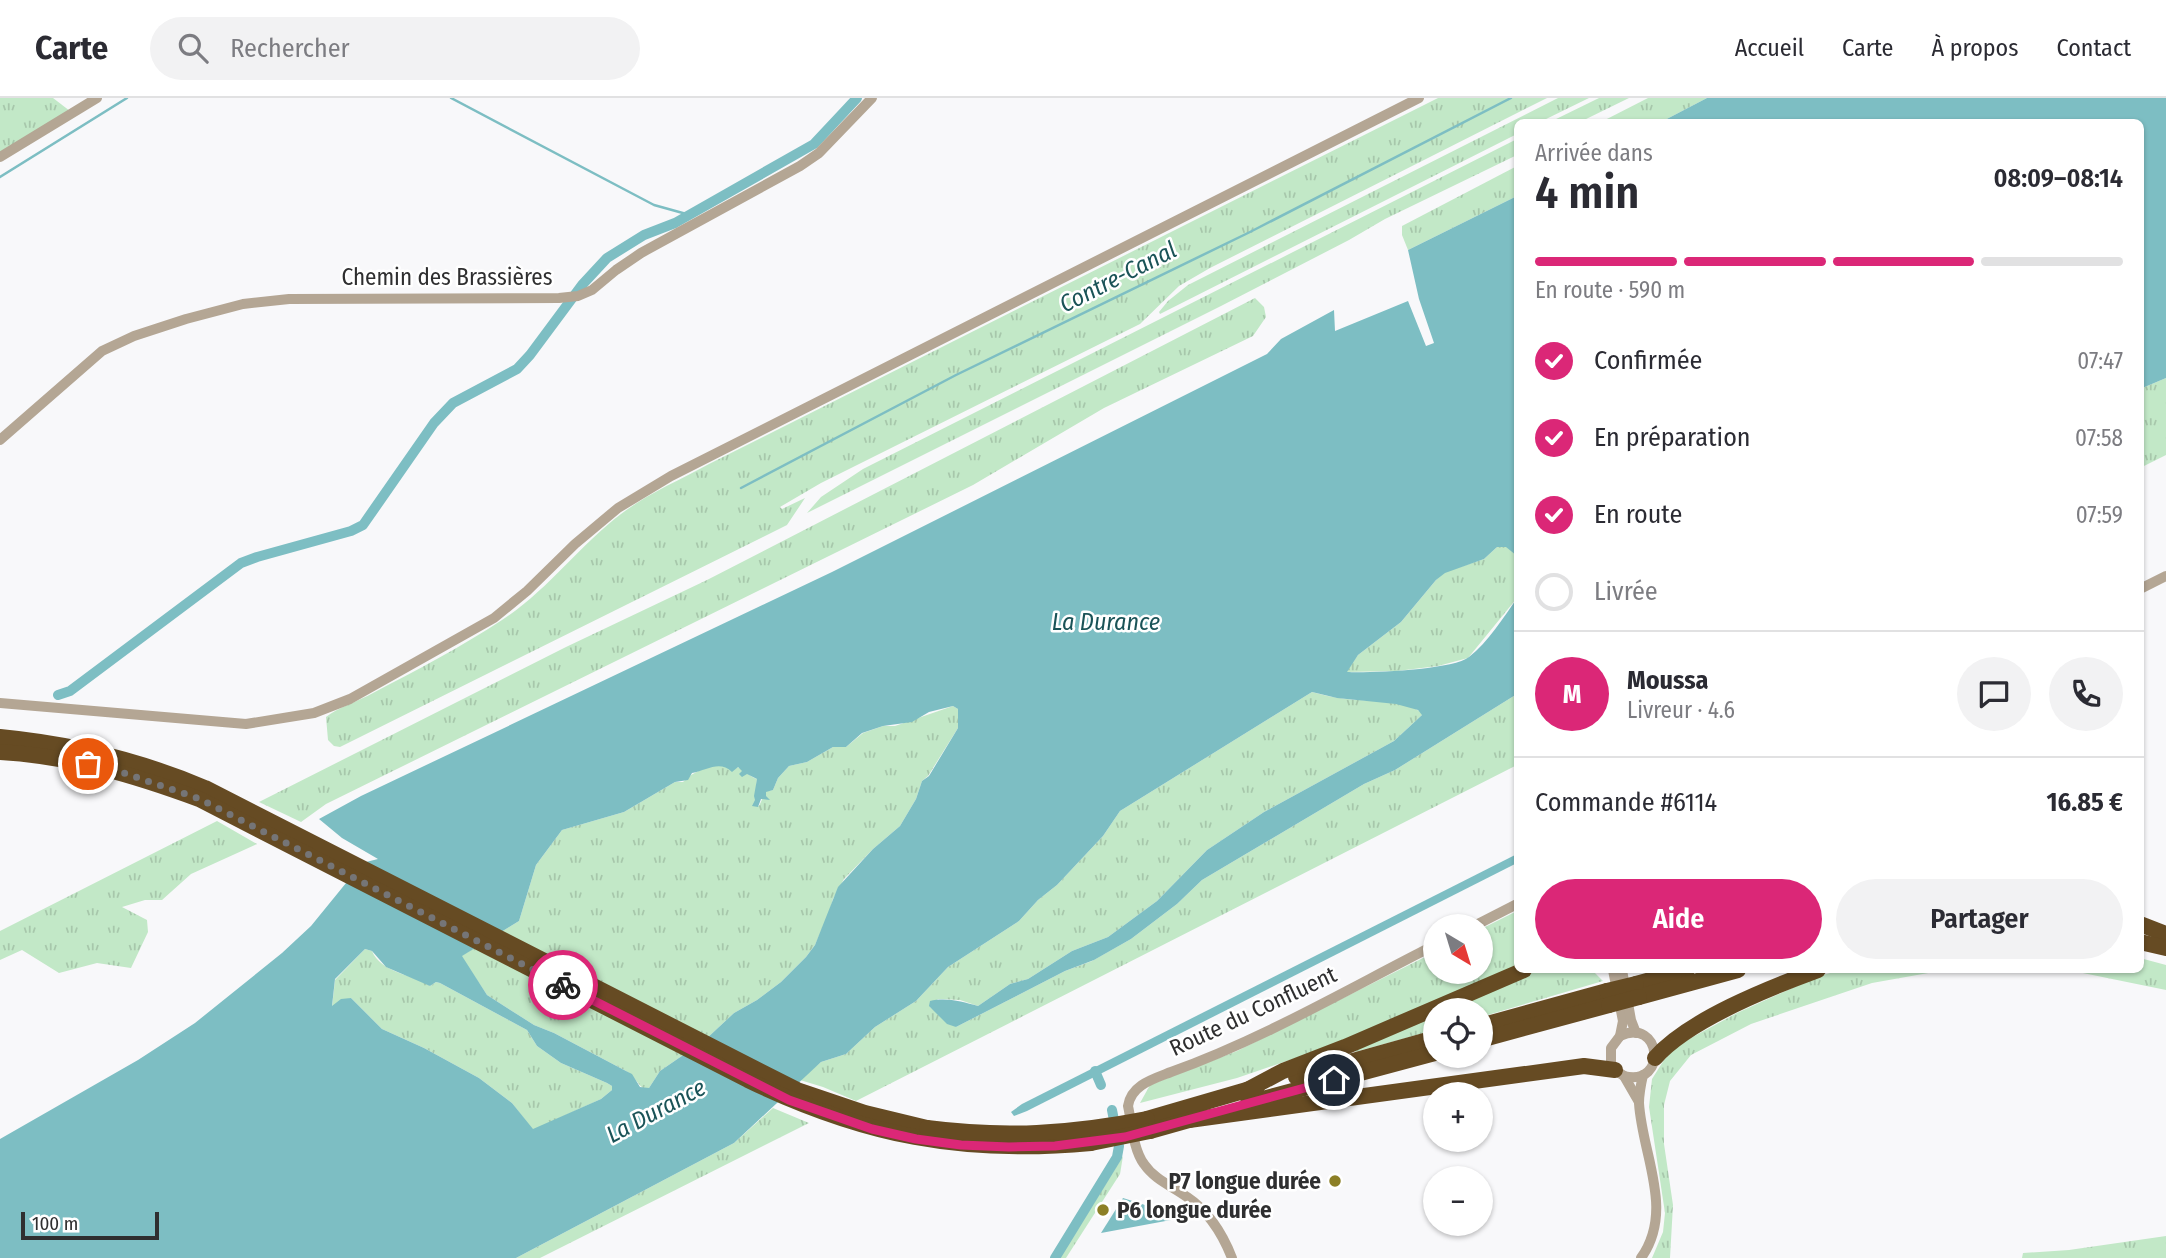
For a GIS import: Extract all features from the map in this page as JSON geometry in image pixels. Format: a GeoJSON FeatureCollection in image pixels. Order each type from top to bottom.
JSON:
{"type":"FeatureCollection","features":[{"type":"Feature","properties":{"kind":"highway"},"geometry":{"type":"LineString","coordinates":[[0,737],[93,750],[147,765],[762,1073],[827,1101],[895,1122],[962,1132],[1051,1134],[1148,1125],[1584,1066],[1619,1073]]}},
{"type":"Feature","properties":{"kind":"highway"},"geometry":{"type":"LineString","coordinates":[[0,752],[25,753],[88,764],[202,794]]}},
{"type":"Feature","properties":{"kind":"highway"},"geometry":{"type":"LineString","coordinates":[[2144,927],[2166,934]]}},
{"type":"Feature","properties":{"kind":"highway"},"geometry":{"type":"LineString","coordinates":[[2144,943],[2166,948]]}},
{"type":"Feature","properties":{"kind":"highway"},"geometry":{"type":"LineString","coordinates":[[1247,1090],[1283,1071],[1517,973]]}},
{"type":"Feature","properties":{"kind":"highway"},"geometry":{"type":"LineString","coordinates":[[1638,990],[1680,973]]}},
{"type":"Feature","properties":{"kind":"highway"},"geometry":{"type":"LineString","coordinates":[[1493,1023],[1723,973]]}},
{"type":"Feature","properties":{"kind":"highway"},"geometry":{"type":"LineString","coordinates":[[1655,1058],[1673,1040],[1693,1028],[1755,995],[1810,973]]}},
{"type":"Feature","properties":{"kind":"highway"},"geometry":{"type":"LineString","coordinates":[[1493,1036],[1608,998]]}},
{"type":"Feature","properties":{"kind":"highway"},"geometry":{"type":"LineString","coordinates":[[1148,1125],[1247,1090],[1423,1041]]}},
{"type":"Feature","properties":{"kind":"highway"},"geometry":{"type":"LineString","coordinates":[[1189,1119],[1423,1055]]}},
{"type":"Feature","properties":{"kind":"street"},"geometry":{"type":"LineString","coordinates":[[0,157],[97,98]]}},
{"type":"Feature","properties":{"kind":"street","name":"Chemin des Brassières"},"geometry":{"type":"LineString","coordinates":[[0,440],[102,351],[134,336],[232,307],[289,299],[573,297],[592,290],[641,253],[819,153],[872,98]]}},
{"type":"Feature","properties":{"kind":"street"},"geometry":{"type":"LineString","coordinates":[[0,703],[246,724],[314,713],[350,699],[494,618],[618,508],[671,477],[1419,98]]}},
{"type":"Feature","properties":{"kind":"street"},"geometry":{"type":"LineString","coordinates":[[2144,587],[2166,576]]}},
{"type":"Feature","properties":{"kind":"street"},"geometry":{"type":"LineString","coordinates":[[1493,916],[1514,906]]}},
{"type":"Feature","properties":{"kind":"street","name":"Route du Confluent"},"geometry":{"type":"LineString","coordinates":[[1232,1258],[1223,1237],[1207,1215],[1187,1196],[1154,1176],[1141,1161],[1128,1106],[1130,1098],[1138,1087],[1236,1047],[1423,951]]}},
{"type":"Feature","properties":{"kind":"street"},"geometry":{"type":"LineString","coordinates":[[1614,973],[1623,1021],[1619,1037],[1611,1048],[1611,1063],[1639,1102]]}},
{"type":"Feature","properties":{"kind":"street"},"geometry":{"type":"LineString","coordinates":[[1623,973],[1636,1033]]}},
{"type":"Feature","properties":{"kind":"street"},"geometry":{"type":"LineString","coordinates":[[1619,1037],[1636,1033],[1643,1035],[1652,1045],[1655,1058],[1651,1068],[1643,1075],[1637,1077],[1619,1073]]}},
{"type":"Feature","properties":{"kind":"street"},"geometry":{"type":"LineString","coordinates":[[1641,1258],[1654,1233],[1658,1208],[1639,1102],[1643,1075]]}},
{"type":"Feature","properties":{"kind":"green space"},"geometry":{"type":"Polygon","coordinates":[[[0,98],[53,98],[70,111],[0,152],[0,98]]]}},
{"type":"Feature","properties":{"kind":"green space"},"geometry":{"type":"Polygon","coordinates":[[[1438,98],[1547,98],[1210,268],[1179,286],[1140,324],[821,483],[780,507],[782,509],[805,498],[787,525],[340,747],[334,746],[328,740],[326,717],[439,658],[502,620],[534,596],[606,527],[653,494],[1438,98]]]}},
{"type":"Feature","properties":{"kind":"green space"},"geometry":{"type":"Polygon","coordinates":[[[1558,98],[1589,98],[1546,119],[1516,119],[1558,98]]]}},
{"type":"Feature","properties":{"kind":"green space"},"geometry":{"type":"Polygon","coordinates":[[[1599,98],[1629,98],[1586,119],[1556,119],[1599,98]]]}},
{"type":"Feature","properties":{"kind":"green space"},"geometry":{"type":"Polygon","coordinates":[[[1648,98],[1707,98],[1667,119],[1607,119],[1648,98]]]}},
{"type":"Feature","properties":{"kind":"green space"},"geometry":{"type":"Polygon","coordinates":[[[1514,120],[1514,136],[1160,314],[1168,301],[1188,285],[1514,120]]]}},
{"type":"Feature","properties":{"kind":"green space"},"geometry":{"type":"Polygon","coordinates":[[[1514,141],[1514,156],[1385,219],[1221,306],[807,513],[821,497],[863,469],[1514,141]]]}},
{"type":"Feature","properties":{"kind":"green space"},"geometry":{"type":"Polygon","coordinates":[[[1514,168],[1514,197],[1408,250],[1402,235],[1402,226],[1514,168]]]}},
{"type":"Feature","properties":{"kind":"green space"},"geometry":{"type":"Polygon","coordinates":[[[1255,298],[1264,307],[1266,317],[1253,336],[1104,408],[973,485],[326,804],[301,822],[259,802],[566,647],[707,580],[1255,298]]]}},
{"type":"Feature","properties":{"kind":"green space"},"geometry":{"type":"Polygon","coordinates":[[[2166,378],[2166,455],[2144,466],[2144,387],[2166,378]]]}},
{"type":"Feature","properties":{"kind":"green space"},"geometry":{"type":"Polygon","coordinates":[[[1506,546],[1514,553],[1514,602],[1468,658],[1438,666],[1397,671],[1346,672],[1358,655],[1401,622],[1445,572],[1484,559],[1497,547],[1506,546]]]}},
{"type":"Feature","properties":{"kind":"green space"},"geometry":{"type":"Polygon","coordinates":[[[1312,692],[1336,698],[1396,703],[1423,714],[1394,741],[1264,812],[1207,850],[1157,901],[1108,937],[1072,951],[1028,979],[1010,984],[978,1006],[960,1000],[938,999],[930,1007],[956,1027],[1065,971],[1092,961],[1131,939],[1177,904],[1202,880],[1364,784],[1395,770],[1514,696],[1514,767],[856,1101],[800,1080],[821,1062],[846,1054],[875,1027],[916,1001],[948,967],[1019,921],[1103,836],[1120,811],[1312,692]]]}},
{"type":"Feature","properties":{"kind":"green space"},"geometry":{"type":"Polygon","coordinates":[[[953,706],[958,709],[958,728],[928,776],[922,781],[916,799],[900,826],[844,879],[815,945],[806,957],[781,982],[734,1013],[705,1040],[660,1071],[646,1090],[626,1071],[534,1025],[487,995],[461,956],[519,921],[536,865],[562,830],[624,812],[675,782],[683,782],[701,770],[716,766],[737,767],[757,779],[755,806],[759,806],[766,791],[773,790],[778,778],[789,766],[807,762],[833,747],[846,747],[863,733],[883,726],[895,726],[953,706]]]}},
{"type":"Feature","properties":{"kind":"green space"},"geometry":{"type":"Polygon","coordinates":[[[217,821],[257,844],[191,874],[162,900],[145,900],[122,907],[147,920],[148,932],[131,968],[97,963],[59,973],[22,950],[0,960],[0,931],[217,821]]]}},
{"type":"Feature","properties":{"kind":"green space"},"geometry":{"type":"Polygon","coordinates":[[[1514,912],[1514,967],[1493,976],[1493,923],[1514,912]]]}},
{"type":"Feature","properties":{"kind":"green space"},"geometry":{"type":"Polygon","coordinates":[[[365,949],[372,951],[382,964],[390,969],[430,986],[436,982],[440,983],[527,1030],[537,1046],[561,1063],[607,1083],[612,1086],[612,1090],[601,1099],[533,1130],[512,1103],[479,1078],[382,1029],[351,998],[332,1007],[335,980],[365,949]]]}},
{"type":"Feature","properties":{"kind":"green space"},"geometry":{"type":"Polygon","coordinates":[[[1423,958],[1423,984],[1475,984],[1442,998],[1423,998],[1423,1006],[1319,1050],[1237,1078],[1140,1103],[1150,1085],[1237,1051],[1423,958]]]}},
{"type":"Feature","properties":{"kind":"green space"},"geometry":{"type":"Polygon","coordinates":[[[2144,959],[2166,965],[2166,990],[2083,973],[2144,973],[2144,959]]]}},
{"type":"Feature","properties":{"kind":"green space"},"geometry":{"type":"Polygon","coordinates":[[[1528,973],[1595,973],[1603,981],[1493,1013],[1493,998],[1471,998],[1528,973]]]}},
{"type":"Feature","properties":{"kind":"green space"},"geometry":{"type":"Polygon","coordinates":[[[1830,973],[1928,973],[1872,983],[1751,1024],[1691,1055],[1670,1081],[1664,1105],[1664,1144],[1673,1205],[1670,1258],[1652,1258],[1663,1232],[1665,1213],[1649,1107],[1652,1079],[1678,1045],[1737,1013],[1830,973]]]}},
{"type":"Feature","properties":{"kind":"green space"},"geometry":{"type":"Polygon","coordinates":[[[1423,1018],[1423,1033],[1355,1052],[1355,1049],[1423,1018]]]}},
{"type":"Feature","properties":{"kind":"green space"},"geometry":{"type":"Polygon","coordinates":[[[773,1108],[809,1123],[540,1258],[516,1258],[734,1143],[773,1108]]]}},
{"type":"Feature","properties":{"kind":"green space"},"geometry":{"type":"Polygon","coordinates":[[[1123,1156],[1120,1174],[1066,1258],[1060,1258],[1123,1156]]]}},
{"type":"Feature","properties":{"kind":"green space"},"geometry":{"type":"Polygon","coordinates":[[[2166,1236],[2166,1258],[2022,1258],[2023,1253],[2069,1250],[2166,1236]]]}},
{"type":"Feature","properties":{"kind":"water"},"geometry":{"type":"Polygon","coordinates":[[[1707,98],[2166,98],[2166,378],[2144,387],[2144,119],[1667,119],[1707,98]]]}},
{"type":"Feature","properties":{"kind":"water","name":"La Durance"},"geometry":{"type":"Polygon","coordinates":[[[1514,197],[1514,554],[1506,547],[1497,547],[1484,559],[1445,573],[1401,622],[1358,655],[1347,672],[1411,670],[1460,661],[1469,657],[1483,644],[1514,602],[1514,696],[1395,770],[1364,784],[1202,880],[1177,904],[1131,939],[1094,960],[1065,971],[956,1027],[947,1024],[929,1006],[930,1001],[954,1000],[978,1006],[1010,984],[1028,979],[1072,951],[1108,937],[1157,901],[1207,850],[1264,812],[1394,741],[1422,715],[1418,710],[1396,704],[1337,698],[1312,692],[1120,811],[1103,836],[1019,921],[948,967],[916,1001],[875,1027],[846,1054],[821,1062],[734,1143],[516,1258],[0,1258],[0,1139],[138,1060],[195,1023],[282,953],[311,926],[355,872],[366,862],[378,859],[342,838],[319,819],[361,796],[832,572],[1267,354],[1281,339],[1334,310],[1335,331],[1408,301],[1426,346],[1434,343],[1419,299],[1408,250],[1514,197]],[[953,706],[929,712],[912,722],[883,726],[862,733],[846,747],[833,747],[807,762],[789,766],[778,778],[773,790],[766,792],[770,800],[761,799],[758,807],[752,806],[757,779],[747,774],[742,777],[739,774],[742,771],[738,767],[732,772],[718,766],[692,773],[688,780],[675,782],[624,812],[562,830],[536,865],[519,921],[462,956],[487,995],[534,1025],[632,1074],[640,1087],[649,1088],[660,1071],[705,1040],[734,1013],[781,982],[806,957],[815,945],[838,887],[873,849],[900,826],[916,799],[922,781],[929,776],[958,728],[958,709],[953,706]],[[365,949],[335,979],[332,1006],[341,999],[351,998],[382,1029],[479,1078],[512,1103],[533,1129],[601,1099],[612,1090],[612,1086],[607,1083],[561,1063],[537,1046],[527,1030],[440,983],[436,982],[430,986],[386,967],[372,951],[365,949]]]}},
{"type":"Feature","properties":{"kind":"water"},"geometry":{"type":"Polygon","coordinates":[[[1514,856],[1514,865],[1014,1116],[1011,1112],[1022,1104],[1514,856]]]}},
{"type":"Feature","properties":{"kind":"water"},"geometry":{"type":"Polygon","coordinates":[[[1123,1198],[1145,1205],[1171,1220],[1101,1233],[1123,1198]]]}},
{"type":"Feature","properties":{"kind":"waterway"},"geometry":{"type":"LineString","coordinates":[[0,177],[127,98]]}},
{"type":"Feature","properties":{"kind":"waterway"},"geometry":{"type":"LineString","coordinates":[[451,98],[654,205],[690,215]]}},
{"type":"Feature","properties":{"kind":"waterway"},"geometry":{"type":"LineString","coordinates":[[58,695],[70,691],[241,563],[351,531],[363,525],[434,423],[453,403],[517,369],[582,285],[607,258],[644,235],[675,223],[814,144],[857,98]]}},
{"type":"Feature","properties":{"kind":"waterway","name":"Contre-Canal"},"geometry":{"type":"LineString","coordinates":[[741,488],[956,375],[1250,232],[1511,98]]}},
{"type":"Feature","properties":{"kind":"waterway"},"geometry":{"type":"LineString","coordinates":[[1095,1071],[1101,1085]]}},
{"type":"Feature","properties":{"kind":"waterway"},"geometry":{"type":"LineString","coordinates":[[1055,1258],[1117,1157],[1119,1146],[1112,1110]]}},
{"type":"Feature","properties":{"kind":"way so far"},"geometry":{"type":"LineString","coordinates":[[88,764],[121,772],[200,799],[563,985]]}},
{"type":"Feature","properties":{"kind":"place","name":"P7 longue durée"},"geometry":{"type":"Point","coordinates":[1335,1181]}},
{"type":"Feature","properties":{"kind":"place","name":"P6 longue durée"},"geometry":{"type":"Point","coordinates":[1103,1210]}},
{"type":"Feature","properties":{"kind":"route"},"geometry":{"type":"LineString","coordinates":[[563,985],[789,1100],[872,1129],[961,1145],[1009,1147],[1091,1143],[1150,1131],[1334,1080]]}}]}
